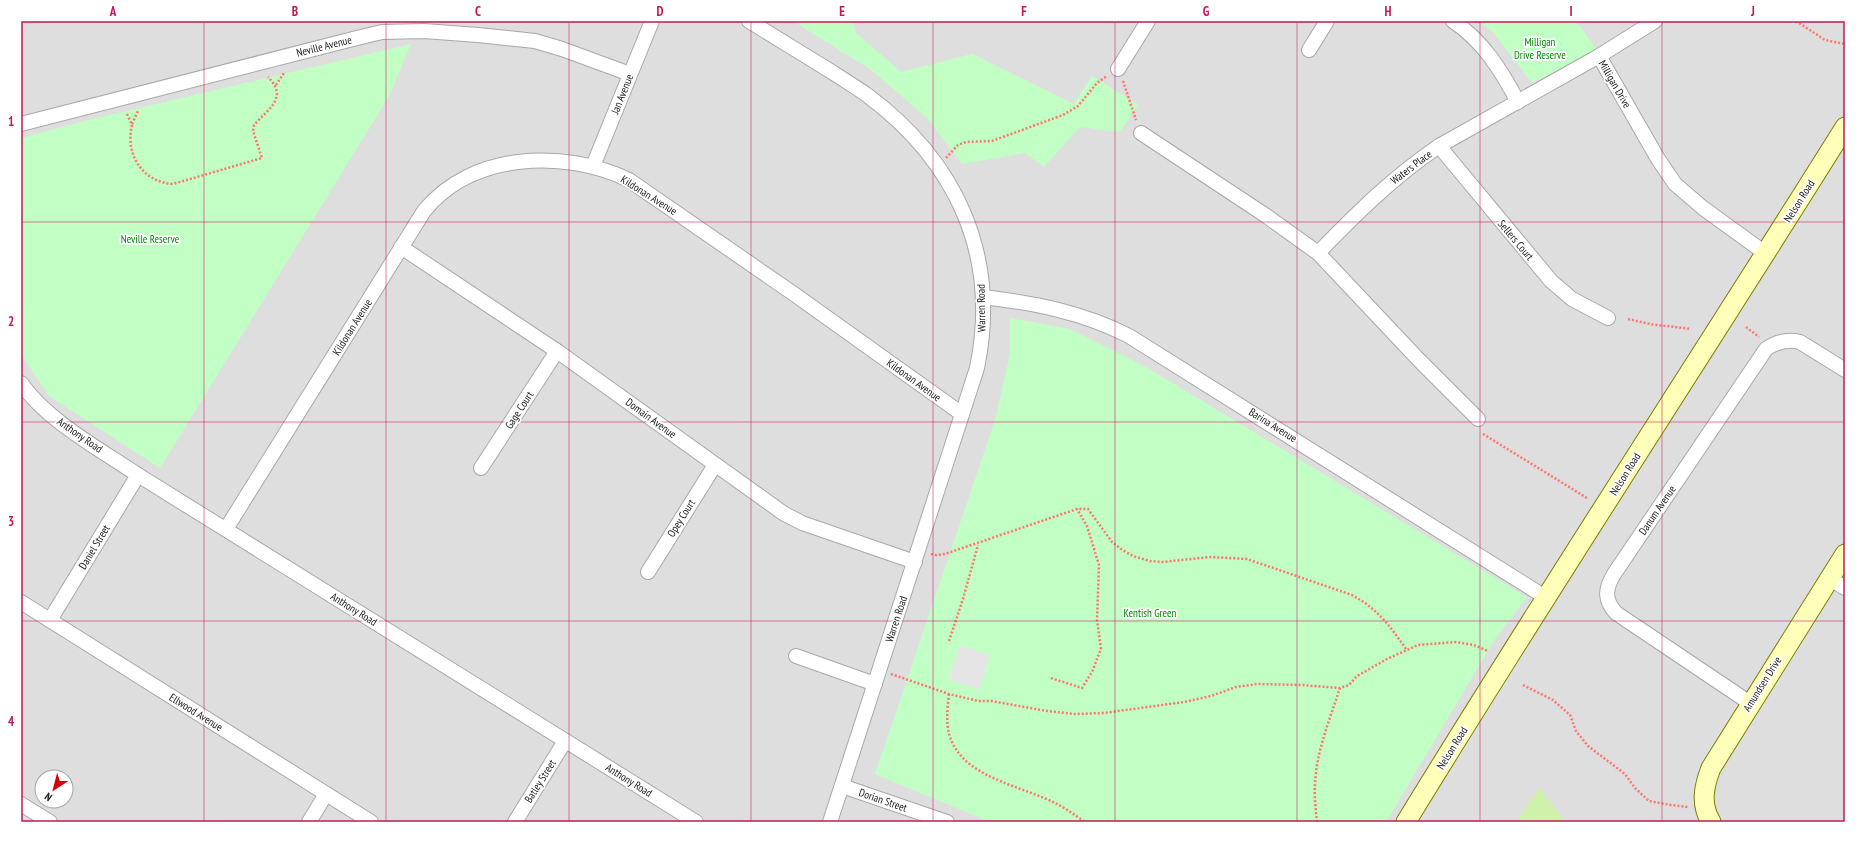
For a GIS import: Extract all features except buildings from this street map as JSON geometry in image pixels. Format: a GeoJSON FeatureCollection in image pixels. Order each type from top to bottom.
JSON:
{"type":"FeatureCollection","features":[{"type":"Feature","properties":{"kind":"main road","name":"Nelson Road"},"geometry":{"type":"LineString","coordinates":[[1406,822],[1545,597],[1843,133]]}},
{"type":"Feature","properties":{"kind":"main road","name":"Amundsen Drive"},"geometry":{"type":"LineString","coordinates":[[1708,815],[1704,789],[1711,768],[1750,703],[1837,583],[1845,554]]}},
{"type":"Feature","properties":{"kind":"street","name":"Jan Avenue"},"geometry":{"type":"LineString","coordinates":[[593,166],[652,21]]}},
{"type":"Feature","properties":{"kind":"street","name":"Warren Road"},"geometry":{"type":"LineString","coordinates":[[749,21],[867,95],[903,125],[938,165],[956,196],[970,226],[977,252],[983,297],[981,352],[978,368],[830,822]]}},
{"type":"Feature","properties":{"kind":"street"},"geometry":{"type":"LineString","coordinates":[[1309,50],[1327,21]]}},
{"type":"Feature","properties":{"kind":"street"},"geometry":{"type":"LineString","coordinates":[[1453,21],[1464,29],[1486,51],[1502,72],[1518,102]]}},
{"type":"Feature","properties":{"kind":"street"},"geometry":{"type":"LineString","coordinates":[[1599,56],[1655,21]]}},
{"type":"Feature","properties":{"kind":"street"},"geometry":{"type":"LineString","coordinates":[[1118,69],[1143,23]]}},
{"type":"Feature","properties":{"kind":"street","name":"Neville Avenue"},"geometry":{"type":"LineString","coordinates":[[21,124],[357,38],[391,32],[444,32],[535,42],[562,49],[630,74]]}},
{"type":"Feature","properties":{"kind":"street","name":"Milligan Drive"},"geometry":{"type":"LineString","coordinates":[[1518,102],[1599,56],[1674,184],[1703,208],[1765,253]]}},
{"type":"Feature","properties":{"kind":"street","name":"Waters Place"},"geometry":{"type":"LineString","coordinates":[[1318,253],[1386,185],[1439,146],[1518,102]]}},
{"type":"Feature","properties":{"kind":"street"},"geometry":{"type":"LineString","coordinates":[[1141,133],[1265,215],[1318,253],[1418,359],[1478,419]]}},
{"type":"Feature","properties":{"kind":"street","name":"Sellers Court"},"geometry":{"type":"LineString","coordinates":[[1439,146],[1551,281],[1572,299],[1608,318]]}},
{"type":"Feature","properties":{"kind":"street","name":"Kildonan Avenue"},"geometry":{"type":"LineString","coordinates":[[226,529],[401,246],[432,202],[454,183],[488,168],[536,161],[565,161],[593,166],[629,180],[962,414]]}},
{"type":"Feature","properties":{"kind":"street","name":"Domain Avenue"},"geometry":{"type":"LineString","coordinates":[[401,246],[557,351],[715,465],[792,518],[917,556]]}},
{"type":"Feature","properties":{"kind":"street","name":"Barina Avenue"},"geometry":{"type":"LineString","coordinates":[[983,297],[1016,301],[1071,312],[1098,321],[1129,336],[1545,597]]}},
{"type":"Feature","properties":{"kind":"street","name":"Danum Avenue"},"geometry":{"type":"LineString","coordinates":[[1750,703],[1616,613],[1610,607],[1607,600],[1607,587],[1614,574],[1766,349],[1778,343],[1795,340],[1845,370]]}},
{"type":"Feature","properties":{"kind":"street","name":"Gage Court"},"geometry":{"type":"LineString","coordinates":[[481,468],[557,351]]}},
{"type":"Feature","properties":{"kind":"street","name":"Anthony Road"},"geometry":{"type":"LineString","coordinates":[[21,383],[36,400],[62,423],[138,475],[696,822]]}},
{"type":"Feature","properties":{"kind":"street","name":"Opey Court"},"geometry":{"type":"LineString","coordinates":[[648,572],[715,465]]}},
{"type":"Feature","properties":{"kind":"street","name":"Daniel Street"},"geometry":{"type":"LineString","coordinates":[[50,620],[138,475]]}},
{"type":"Feature","properties":{"kind":"street","name":"Ellwood Avenue"},"geometry":{"type":"LineString","coordinates":[[21,602],[371,822]]}},
{"type":"Feature","properties":{"kind":"street"},"geometry":{"type":"LineString","coordinates":[[796,656],[875,684]]}},
{"type":"Feature","properties":{"kind":"street","name":"Batley Street"},"geometry":{"type":"LineString","coordinates":[[515,822],[565,741]]}},
{"type":"Feature","properties":{"kind":"street","name":"Dorian Street"},"geometry":{"type":"LineString","coordinates":[[842,786],[947,822]]}},
{"type":"Feature","properties":{"kind":"street"},"geometry":{"type":"LineString","coordinates":[[309,822],[326,794]]}},
{"type":"Feature","properties":{"kind":"street"},"geometry":{"type":"LineString","coordinates":[[21,804],[50,822]]}},
{"type":"Feature","properties":{"kind":"path"},"geometry":{"type":"LineString","coordinates":[[1796,21],[1825,40],[1845,44]]}},
{"type":"Feature","properties":{"kind":"path"},"geometry":{"type":"LineString","coordinates":[[938,165],[958,145],[966,142],[992,141],[1063,115],[1078,106],[1097,83],[1118,69],[1141,133]]}},
{"type":"Feature","properties":{"kind":"path"},"geometry":{"type":"LineString","coordinates":[[276,85],[284,73]]}},
{"type":"Feature","properties":{"kind":"path"},"geometry":{"type":"LineString","coordinates":[[138,111],[130,134],[130,147],[134,160],[143,172],[150,178],[162,184],[172,184],[262,158],[254,131],[254,125],[274,104],[277,94],[276,85],[268,77]]}},
{"type":"Feature","properties":{"kind":"path"},"geometry":{"type":"LineString","coordinates":[[126,114],[132,125]]}},
{"type":"Feature","properties":{"kind":"path"},"geometry":{"type":"LineString","coordinates":[[1628,319],[1650,324],[1691,329]]}},
{"type":"Feature","properties":{"kind":"path"},"geometry":{"type":"LineString","coordinates":[[1484,434],[1587,498]]}},
{"type":"Feature","properties":{"kind":"path"},"geometry":{"type":"LineString","coordinates":[[917,556],[936,556],[978,544],[1077,509],[1088,509],[1112,542],[1133,556],[1150,561],[1162,562],[1210,557],[1247,559],[1352,595],[1366,603],[1386,621],[1406,649]]}},
{"type":"Feature","properties":{"kind":"path"},"geometry":{"type":"LineString","coordinates":[[1051,678],[1082,688],[1092,672],[1101,649],[1097,620],[1099,565],[1087,526],[1077,509]]}},
{"type":"Feature","properties":{"kind":"path"},"geometry":{"type":"LineString","coordinates":[[949,641],[963,599],[978,544]]}},
{"type":"Feature","properties":{"kind":"path"},"geometry":{"type":"LineString","coordinates":[[880,670],[949,694],[978,701],[991,702],[1019,708],[1082,714],[1152,708],[1211,696],[1236,687],[1257,684],[1340,688],[1349,684],[1357,676],[1406,649],[1418,645],[1456,642],[1474,645],[1488,651]]}},
{"type":"Feature","properties":{"kind":"path"},"geometry":{"type":"LineString","coordinates":[[1523,685],[1553,700],[1570,716],[1576,731],[1588,746],[1625,774],[1649,801],[1708,815]]}},
{"type":"Feature","properties":{"kind":"path"},"geometry":{"type":"LineString","coordinates":[[1317,822],[1315,784],[1319,760],[1327,728],[1340,688]]}},
{"type":"Feature","properties":{"kind":"path"},"geometry":{"type":"LineString","coordinates":[[949,694],[947,712],[949,732],[954,745],[971,765],[985,774],[1057,804],[1085,822]]}},
{"type":"Feature","properties":{"kind":"shaded area"},"geometry":{"type":"Polygon","coordinates":[[[21,21],[1845,21],[1845,822],[21,822],[21,21]]]}},
{"type":"Feature","properties":{"kind":"shaded area"},"geometry":{"type":"Polygon","coordinates":[[[960,645],[990,655],[979,690],[948,679],[960,645]]]}},
{"type":"Feature","properties":{"kind":"green space"},"geometry":{"type":"Polygon","coordinates":[[[793,21],[852,21],[856,33],[901,72],[972,54],[1074,104],[1092,76],[1138,105],[1120,132],[1080,127],[1044,167],[1025,153],[962,164],[927,118],[870,69],[793,21]]]}},
{"type":"Feature","properties":{"kind":"green space","name":"Milligan Drive Reserve"},"geometry":{"type":"Polygon","coordinates":[[[1477,21],[1576,21],[1597,50],[1532,83],[1493,32],[1477,21]]]}},
{"type":"Feature","properties":{"kind":"green space","name":"Neville Reserve"},"geometry":{"type":"Polygon","coordinates":[[[411,44],[389,96],[160,468],[49,396],[21,354],[21,138],[92,119],[411,44]]]}},
{"type":"Feature","properties":{"kind":"green space","name":"Kentish Green"},"geometry":{"type":"Polygon","coordinates":[[[1010,318],[1070,329],[1146,367],[1527,597],[1495,639],[1386,822],[990,822],[875,774],[995,420],[1010,354],[1010,318]]]}},
{"type":"Feature","properties":{"kind":"green space"},"geometry":{"type":"Polygon","coordinates":[[[1539,788],[1566,822],[1516,822],[1539,788]]]}}]}
